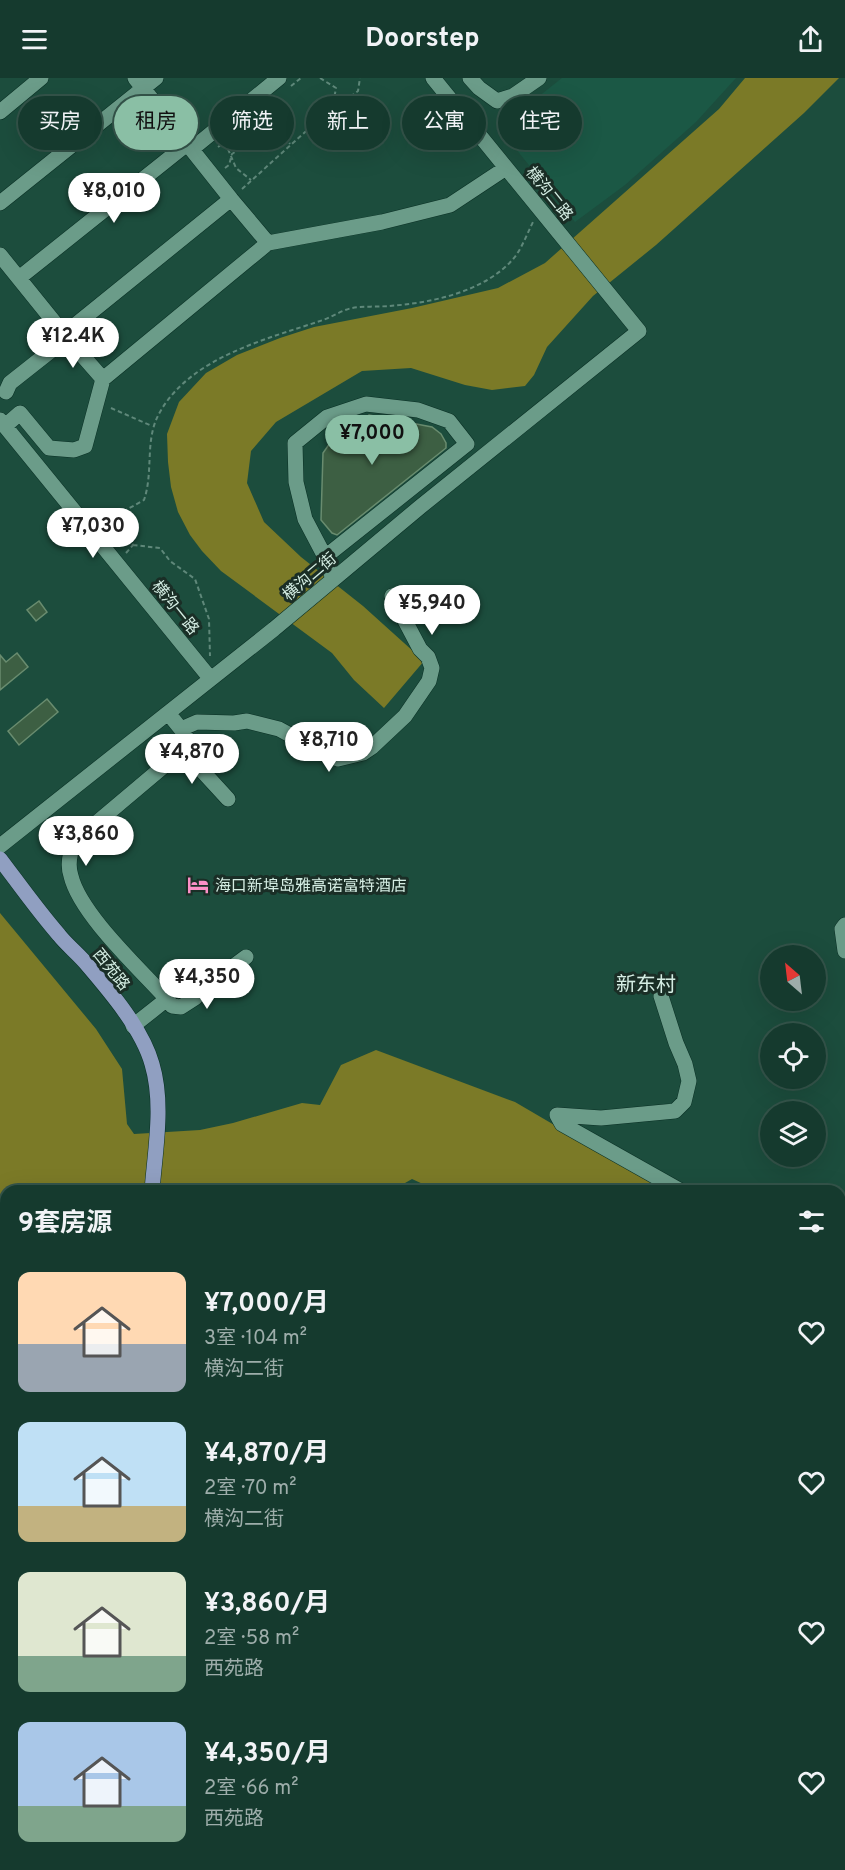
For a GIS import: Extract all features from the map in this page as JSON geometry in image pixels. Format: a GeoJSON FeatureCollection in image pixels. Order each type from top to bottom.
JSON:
{"type":"FeatureCollection","features":[{"type":"Feature","properties":{"kind":"main road","name":"西苑路"},"geometry":{"type":"LineString","coordinates":[[0,859],[58,935],[84,961],[125,1013],[152,1064],[157,1096],[152,1185]]}},
{"type":"Feature","properties":{"kind":"street"},"geometry":{"type":"LineString","coordinates":[[0,112],[41,78]]}},
{"type":"Feature","properties":{"kind":"street"},"geometry":{"type":"LineString","coordinates":[[0,203],[139,83],[156,78]]}},
{"type":"Feature","properties":{"kind":"street"},"geometry":{"type":"LineString","coordinates":[[198,140],[279,78]]}},
{"type":"Feature","properties":{"kind":"street","name":"横沟二路"},"geometry":{"type":"LineString","coordinates":[[434,78],[639,331]]}},
{"type":"Feature","properties":{"kind":"street"},"geometry":{"type":"LineString","coordinates":[[470,78],[479,88],[497,100],[513,96],[539,78]]}},
{"type":"Feature","properties":{"kind":"street"},"geometry":{"type":"LineString","coordinates":[[139,83],[150,96]]}},
{"type":"Feature","properties":{"kind":"street"},"geometry":{"type":"LineString","coordinates":[[20,278],[185,150]]}},
{"type":"Feature","properties":{"kind":"street"},"geometry":{"type":"LineString","coordinates":[[193,150],[268,243]]}},
{"type":"Feature","properties":{"kind":"street"},"geometry":{"type":"LineString","coordinates":[[231,199],[74,326],[67,338],[3,388],[20,413],[50,448],[74,450],[85,446],[103,379],[268,243],[382,222],[450,205],[506,168]]}},
{"type":"Feature","properties":{"kind":"street"},"geometry":{"type":"LineString","coordinates":[[0,254],[103,379]]}},
{"type":"Feature","properties":{"kind":"street","name":"横沟二街"},"geometry":{"type":"LineString","coordinates":[[0,846],[274,629],[639,331]]}},
{"type":"Feature","properties":{"kind":"street"},"geometry":{"type":"LineString","coordinates":[[325,556],[467,444],[449,421],[418,410],[366,404],[327,417],[295,443],[296,482],[305,519],[325,556],[333,579]]}},
{"type":"Feature","properties":{"kind":"street"},"geometry":{"type":"LineString","coordinates":[[3,423],[20,413]]}},
{"type":"Feature","properties":{"kind":"street","name":"横沟一路"},"geometry":{"type":"LineString","coordinates":[[3,423],[210,678]]}},
{"type":"Feature","properties":{"kind":"street"},"geometry":{"type":"LineString","coordinates":[[429,475],[441,491]]}},
{"type":"Feature","properties":{"kind":"street"},"geometry":{"type":"LineString","coordinates":[[181,729],[197,722],[248,721],[279,729],[338,759],[363,753],[405,716],[429,681],[432,668],[428,657],[420,649],[392,596]]}},
{"type":"Feature","properties":{"kind":"street"},"geometry":{"type":"LineString","coordinates":[[168,713],[187,740],[183,750],[75,841],[69,864],[70,875],[76,892],[93,916],[172,1006],[181,1007],[195,998],[207,986],[246,957]]}},
{"type":"Feature","properties":{"kind":"street"},"geometry":{"type":"LineString","coordinates":[[183,750],[228,799]]}},
{"type":"Feature","properties":{"kind":"street"},"geometry":{"type":"LineString","coordinates":[[845,925],[842,929],[845,951]]}},
{"type":"Feature","properties":{"kind":"street"},"geometry":{"type":"LineString","coordinates":[[661,996],[689,1081],[684,1102],[675,1111],[601,1118],[557,1115],[562,1124],[670,1185]]}},
{"type":"Feature","properties":{"kind":"street"},"geometry":{"type":"LineString","coordinates":[[133,1026],[167,999]]}},
{"type":"Feature","properties":{"kind":"path"},"geometry":{"type":"LineString","coordinates":[[320,78],[336,87],[334,96]]}},
{"type":"Feature","properties":{"kind":"path"},"geometry":{"type":"LineString","coordinates":[[351,96],[358,91],[360,78]]}},
{"type":"Feature","properties":{"kind":"path"},"geometry":{"type":"LineString","coordinates":[[294,142],[306,132]]}},
{"type":"Feature","properties":{"kind":"path"},"geometry":{"type":"LineString","coordinates":[[230,150],[236,168],[251,180]]}},
{"type":"Feature","properties":{"kind":"path"},"geometry":{"type":"LineString","coordinates":[[214,177],[229,165],[232,154],[238,150]]}},
{"type":"Feature","properties":{"kind":"path"},"geometry":{"type":"LineString","coordinates":[[231,199],[285,150]]}},
{"type":"Feature","properties":{"kind":"path"},"geometry":{"type":"LineString","coordinates":[[133,545],[125,526],[116,519],[126,510],[144,500],[149,485],[152,426],[175,389],[195,373],[284,331],[323,320],[352,308],[391,306],[470,289],[495,274],[513,258],[540,209]]}},
{"type":"Feature","properties":{"kind":"path"},"geometry":{"type":"LineString","coordinates":[[98,403],[152,426]]}},
{"type":"Feature","properties":{"kind":"path"},"geometry":{"type":"LineString","coordinates":[[133,545],[160,548],[170,561],[195,579],[209,618],[210,678]]}},
{"type":"Feature","properties":{"kind":"path"},"geometry":{"type":"LineString","coordinates":[[124,555],[133,545]]}},
{"type":"Feature","properties":{"kind":"shaded area"},"geometry":{"type":"Polygon","coordinates":[[[562,78],[736,78],[696,122],[625,185],[575,222],[517,150],[582,150],[582,96],[539,96],[562,78]]]}},
{"type":"Feature","properties":{"kind":"shaded area"},"geometry":{"type":"Polygon","coordinates":[[[745,78],[839,78],[804,113],[656,245],[593,296],[547,347],[534,375],[525,386],[492,390],[465,385],[411,368],[362,371],[276,422],[251,451],[247,483],[264,522],[301,557],[363,606],[424,661],[384,708],[354,680],[332,653],[221,571],[190,535],[178,512],[171,487],[168,462],[167,434],[179,402],[206,373],[237,355],[280,338],[314,327],[498,288],[545,263],[719,109],[745,78]]]}},
{"type":"Feature","properties":{"kind":"shaded area"},"geometry":{"type":"Polygon","coordinates":[[[0,913],[96,1029],[122,1069],[127,1124],[134,1134],[200,1130],[302,1103],[320,1105],[341,1065],[376,1050],[515,1102],[657,1185],[425,1185],[412,1179],[402,1185],[0,1185],[0,913]]]}},
{"type":"Feature","properties":{"kind":"building"},"geometry":{"type":"Polygon","coordinates":[[[369,415],[432,427],[441,434],[446,448],[337,535],[332,533],[321,520],[323,453],[330,443],[369,415]]]}},
{"type":"Feature","properties":{"kind":"building"},"geometry":{"type":"Polygon","coordinates":[[[39,601],[47,612],[36,621],[27,610],[39,601]]]}},
{"type":"Feature","properties":{"kind":"building"},"geometry":{"type":"Polygon","coordinates":[[[17,653],[28,667],[0,690],[0,655],[6,662],[17,653]]]}},
{"type":"Feature","properties":{"kind":"building"},"geometry":{"type":"Polygon","coordinates":[[[47,699],[58,712],[19,745],[8,731],[47,699]]]}},
{"type":"Feature","properties":{"kind":"place","name":"海口新埠岛雅高诺富特酒店"},"geometry":{"type":"Point","coordinates":[198,885]}},
{"type":"Feature","properties":{"kind":"district","name":"新东村"},"geometry":{"type":"Point","coordinates":[646,984]}}]}
